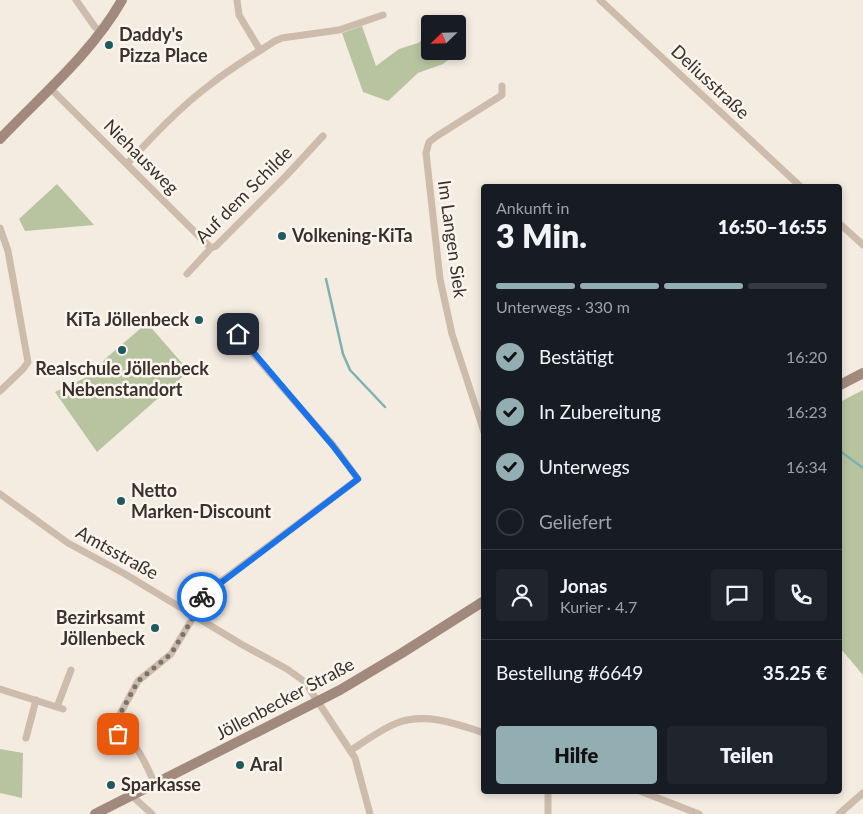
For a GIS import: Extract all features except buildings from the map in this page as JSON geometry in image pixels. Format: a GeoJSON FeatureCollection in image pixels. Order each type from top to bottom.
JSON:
{"type":"FeatureCollection","features":[{"type":"Feature","properties":{"kind":"main road"},"geometry":{"type":"LineString","coordinates":[[0,138],[50,88],[101,32],[122,0]]}},
{"type":"Feature","properties":{"kind":"main road"},"geometry":{"type":"LineString","coordinates":[[842,384],[863,374]]}},
{"type":"Feature","properties":{"kind":"main road","name":"Jöllenbecker Straße"},"geometry":{"type":"LineString","coordinates":[[95,814],[319,701],[396,657],[481,602]]}},
{"type":"Feature","properties":{"kind":"street"},"geometry":{"type":"LineString","coordinates":[[76,0],[95,27],[101,32]]}},
{"type":"Feature","properties":{"kind":"street"},"geometry":{"type":"LineString","coordinates":[[236,0],[239,15],[260,50]]}},
{"type":"Feature","properties":{"kind":"street","name":"Deliusstraße"},"geometry":{"type":"LineString","coordinates":[[600,0],[798,184]]}},
{"type":"Feature","properties":{"kind":"street"},"geometry":{"type":"LineString","coordinates":[[127,164],[163,126],[209,85],[260,50],[282,38],[339,30],[383,15]]}},
{"type":"Feature","properties":{"kind":"street","name":"Im Langen Siek"},"geometry":{"type":"LineString","coordinates":[[481,423],[452,334],[440,279],[426,153],[429,142],[502,95],[502,86]]}},
{"type":"Feature","properties":{"kind":"street","name":"Niehausweg"},"geometry":{"type":"LineString","coordinates":[[50,88],[211,248]]}},
{"type":"Feature","properties":{"kind":"street","name":"Auf dem Schilde"},"geometry":{"type":"LineString","coordinates":[[187,274],[211,248],[216,246],[280,182],[323,136]]}},
{"type":"Feature","properties":{"kind":"street"},"geometry":{"type":"LineString","coordinates":[[842,226],[863,245]]}},
{"type":"Feature","properties":{"kind":"street"},"geometry":{"type":"LineString","coordinates":[[0,228],[8,251],[28,362],[0,390]]}},
{"type":"Feature","properties":{"kind":"street"},"geometry":{"type":"LineString","coordinates":[[155,784],[136,747],[117,733],[114,725],[138,681],[171,654],[200,598],[358,479],[333,446],[225,322]]}},
{"type":"Feature","properties":{"kind":"street","name":"Amtsstraße"},"geometry":{"type":"LineString","coordinates":[[0,494],[68,543],[125,574],[241,644],[299,676],[319,701],[351,750],[358,766],[370,814]]}},
{"type":"Feature","properties":{"kind":"street"},"geometry":{"type":"LineString","coordinates":[[0,689],[60,708],[72,670]]}},
{"type":"Feature","properties":{"kind":"street"},"geometry":{"type":"LineString","coordinates":[[26,738],[36,700]]}},
{"type":"Feature","properties":{"kind":"street"},"geometry":{"type":"LineString","coordinates":[[351,750],[390,726],[420,718],[434,719],[481,732]]}},
{"type":"Feature","properties":{"kind":"street"},"geometry":{"type":"LineString","coordinates":[[548,794],[548,814]]}},
{"type":"Feature","properties":{"kind":"street"},"geometry":{"type":"LineString","coordinates":[[647,794],[698,814]]}},
{"type":"Feature","properties":{"kind":"street"},"geometry":{"type":"LineString","coordinates":[[839,814],[863,794]]}},
{"type":"Feature","properties":{"kind":"street"},"geometry":{"type":"LineString","coordinates":[[132,795],[152,814]]}},
{"type":"Feature","properties":{"kind":"green space"},"geometry":{"type":"Polygon","coordinates":[[[362,26],[376,66],[399,49],[421,41],[421,60],[448,60],[443,64],[418,73],[388,101],[363,92],[342,33],[362,26]]]}},
{"type":"Feature","properties":{"kind":"green space"},"geometry":{"type":"Polygon","coordinates":[[[57,184],[94,225],[25,231],[19,219],[57,184]]]}},
{"type":"Feature","properties":{"kind":"green space"},"geometry":{"type":"Polygon","coordinates":[[[147,323],[189,371],[97,452],[55,392],[95,373],[105,359],[147,323]]]}},
{"type":"Feature","properties":{"kind":"green space"},"geometry":{"type":"Polygon","coordinates":[[[863,390],[863,675],[842,650],[842,401],[863,390]]]}},
{"type":"Feature","properties":{"kind":"green space"},"geometry":{"type":"Polygon","coordinates":[[[0,749],[23,753],[22,798],[0,793],[0,749]]]}},
{"type":"Feature","properties":{"kind":"waterway"},"geometry":{"type":"LineString","coordinates":[[326,279],[343,354],[350,370],[385,407]]}},
{"type":"Feature","properties":{"kind":"waterway"},"geometry":{"type":"LineString","coordinates":[[842,452],[863,468]]}},
{"type":"Feature","properties":{"kind":"way so far"},"geometry":{"type":"LineString","coordinates":[[118,734],[115,731],[114,725],[138,681],[173,652],[194,616],[190,613],[202,597]]}},
{"type":"Feature","properties":{"kind":"place","name":"Daddy's Pizza Place"},"geometry":{"type":"Point","coordinates":[109,45]}},
{"type":"Feature","properties":{"kind":"place","name":"Volkening-KiTa"},"geometry":{"type":"Point","coordinates":[282,236]}},
{"type":"Feature","properties":{"kind":"place","name":"KiTa Jöllenbeck"},"geometry":{"type":"Point","coordinates":[199,320]}},
{"type":"Feature","properties":{"kind":"place","name":"Realschule Jöllenbeck Nebenstandort"},"geometry":{"type":"Point","coordinates":[122,350]}},
{"type":"Feature","properties":{"kind":"place","name":"Netto Marken-Discount"},"geometry":{"type":"Point","coordinates":[121,501]}},
{"type":"Feature","properties":{"kind":"place","name":"Bezirksamt Jöllenbeck"},"geometry":{"type":"Point","coordinates":[155,628]}},
{"type":"Feature","properties":{"kind":"place","name":"Aral"},"geometry":{"type":"Point","coordinates":[240,765]}},
{"type":"Feature","properties":{"kind":"place","name":"Sparkasse"},"geometry":{"type":"Point","coordinates":[111,785]}},
{"type":"Feature","properties":{"kind":"route"},"geometry":{"type":"LineString","coordinates":[[202,597],[358,479],[333,446],[238,334]]}}]}
